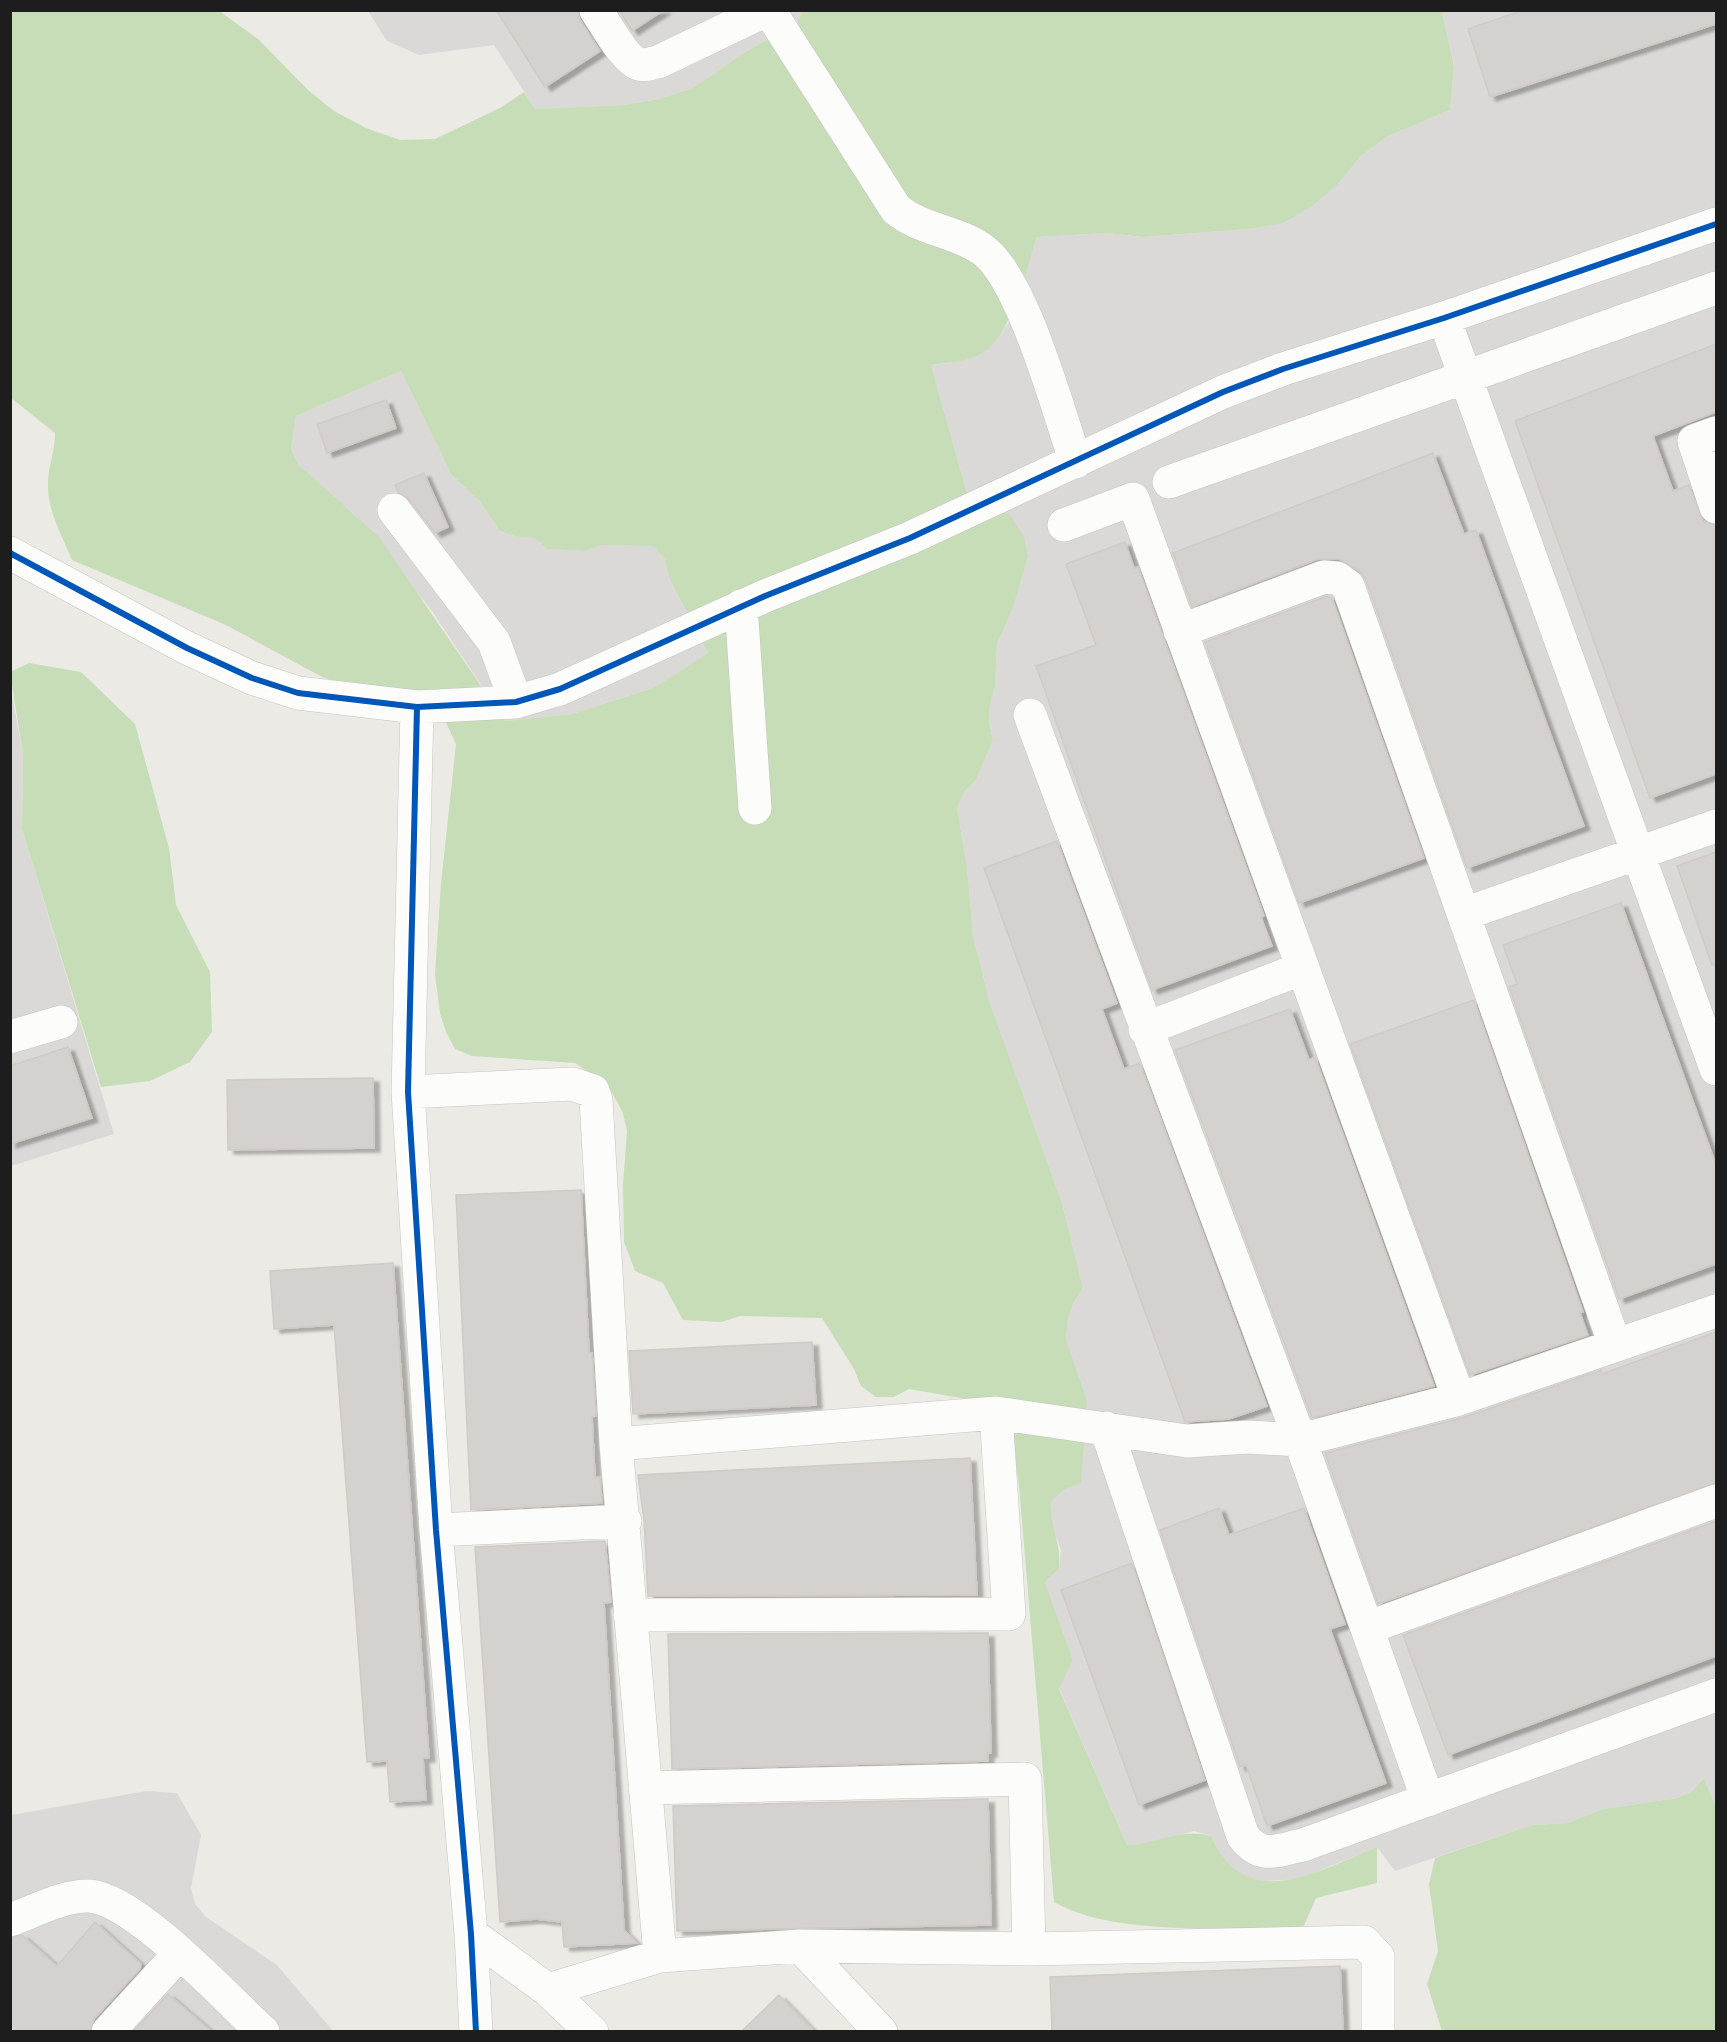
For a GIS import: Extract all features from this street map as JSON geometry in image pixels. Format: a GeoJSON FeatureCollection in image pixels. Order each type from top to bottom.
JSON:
{"type":"FeatureCollection","features":[{"type":"Feature","properties":{"kind":"street"},"geometry":{"type":"LineString","coordinates":[[596,10],[629,57],[638,64],[658,62],[763,12],[772,15],[896,209],[914,221],[981,248],[994,259],[1006,276],[1020,302],[1076,462]]}},
{"type":"Feature","properties":{"kind":"street"},"geometry":{"type":"LineString","coordinates":[[10,553],[177,643],[252,678],[298,693],[417,707],[516,702],[560,689],[741,606],[910,538],[1223,392],[1282,369],[1444,318],[1716,224]]}},
{"type":"Feature","properties":{"kind":"street"},"geometry":{"type":"LineString","coordinates":[[1169,482],[1716,288]]}},
{"type":"Feature","properties":{"kind":"street"},"geometry":{"type":"LineString","coordinates":[[1444,318],[1716,1070]]}},
{"type":"Feature","properties":{"kind":"street"},"geometry":{"type":"LineString","coordinates":[[1716,433],[1694,441],[1716,507]]}},
{"type":"Feature","properties":{"kind":"street"},"geometry":{"type":"LineString","coordinates":[[1064,525],[1133,499],[1459,1399]]}},
{"type":"Feature","properties":{"kind":"street"},"geometry":{"type":"LineString","coordinates":[[394,510],[494,642],[516,702]]}},
{"type":"Feature","properties":{"kind":"street"},"geometry":{"type":"LineString","coordinates":[[1180,631],[1324,577],[1337,578],[1348,586],[1616,1345]]}},
{"type":"Feature","properties":{"kind":"street"},"geometry":{"type":"LineString","coordinates":[[741,606],[755,808]]}},
{"type":"Feature","properties":{"kind":"street"},"geometry":{"type":"LineString","coordinates":[[417,707],[408,1092],[436,1530],[471,1934],[476,2031]]}},
{"type":"Feature","properties":{"kind":"street"},"geometry":{"type":"LineString","coordinates":[[1030,715],[1145,1029],[1300,1440],[1428,1800]]}},
{"type":"Feature","properties":{"kind":"street"},"geometry":{"type":"LineString","coordinates":[[1464,914],[1716,826]]}},
{"type":"Feature","properties":{"kind":"street"},"geometry":{"type":"LineString","coordinates":[[1145,1029],[1303,968]]}},
{"type":"Feature","properties":{"kind":"street"},"geometry":{"type":"LineString","coordinates":[[10,1037],[61,1022]]}},
{"type":"Feature","properties":{"kind":"street"},"geometry":{"type":"LineString","coordinates":[[408,1092],[572,1084],[593,1091],[596,1100],[616,1444],[625,1521],[630,1615],[660,1956]]}},
{"type":"Feature","properties":{"kind":"street"},"geometry":{"type":"LineString","coordinates":[[616,1444],[996,1413],[1187,1441],[1248,1437],[1300,1440],[1459,1399],[1716,1311]]}},
{"type":"Feature","properties":{"kind":"street"},"geometry":{"type":"LineString","coordinates":[[630,1615],[1009,1614],[996,1413]]}},
{"type":"Feature","properties":{"kind":"street"},"geometry":{"type":"LineString","coordinates":[[1106,1428],[1243,1836],[1252,1848],[1266,1852],[1303,1845],[1716,1695]]}},
{"type":"Feature","properties":{"kind":"street"},"geometry":{"type":"LineString","coordinates":[[1366,1628],[1716,1502]]}},
{"type":"Feature","properties":{"kind":"street"},"geometry":{"type":"LineString","coordinates":[[436,1530],[625,1521]]}},
{"type":"Feature","properties":{"kind":"street"},"geometry":{"type":"LineString","coordinates":[[645,1788],[1025,1779],[1029,1949]]}},
{"type":"Feature","properties":{"kind":"street"},"geometry":{"type":"LineString","coordinates":[[10,1920],[65,1900],[92,1896],[104,1899],[133,1914],[263,2031]]}},
{"type":"Feature","properties":{"kind":"street"},"geometry":{"type":"LineString","coordinates":[[471,1934],[548,1990],[592,2031]]}},
{"type":"Feature","properties":{"kind":"street"},"geometry":{"type":"LineString","coordinates":[[548,1990],[660,1956],[800,1946],[1029,1949],[1364,1942],[1378,1957],[1378,2031]]}},
{"type":"Feature","properties":{"kind":"street"},"geometry":{"type":"LineString","coordinates":[[800,1946],[881,2031]]}},
{"type":"Feature","properties":{"kind":"street"},"geometry":{"type":"LineString","coordinates":[[108,2031],[179,1954]]}},
{"type":"Feature","properties":{"kind":"shaded area"},"geometry":{"type":"Polygon","coordinates":[[[368,11],[803,11],[797,23],[745,52],[693,88],[659,99],[623,105],[535,109],[494,45],[419,55],[387,41],[368,11]]]}},
{"type":"Feature","properties":{"kind":"shaded area"},"geometry":{"type":"Polygon","coordinates":[[[1442,11],[1716,11],[1716,1808],[1704,1778],[1692,1791],[1677,1798],[1603,1809],[1568,1823],[1532,1825],[1395,1871],[1377,1847],[1299,1879],[1264,1881],[1247,1878],[1231,1868],[1219,1854],[1211,1836],[1194,1831],[1144,1844],[1127,1845],[1059,1688],[1073,1660],[1045,1582],[1059,1569],[1061,1551],[1050,1519],[1051,1500],[1065,1489],[1087,1400],[1066,1339],[1068,1318],[1083,1288],[1062,1203],[990,1003],[973,936],[967,866],[957,808],[964,792],[976,780],[993,740],[989,722],[990,704],[995,687],[997,644],[1013,608],[1028,557],[1010,515],[967,493],[931,365],[948,363],[983,353],[1008,324],[1037,237],[1107,233],[1143,237],[1248,229],[1338,184],[1360,157],[1388,136],[1450,110],[1454,65],[1442,11]]]}},
{"type":"Feature","properties":{"kind":"shaded area"},"geometry":{"type":"Polygon","coordinates":[[[401,371],[451,474],[480,502],[500,531],[517,537],[535,538],[547,549],[585,551],[602,545],[654,546],[665,560],[669,578],[708,653],[653,688],[572,714],[505,721],[432,611],[353,513],[323,489],[298,464],[291,448],[296,416],[401,371]]]}},
{"type":"Feature","properties":{"kind":"shaded area"},"geometry":{"type":"Polygon","coordinates":[[[10,684],[23,754],[22,829],[114,1134],[11,1166],[10,684]]]}},
{"type":"Feature","properties":{"kind":"shaded area"},"geometry":{"type":"Polygon","coordinates":[[[146,1791],[177,1793],[201,1835],[191,1888],[195,1904],[206,1917],[277,1965],[333,2031],[11,2032],[11,1815],[146,1791]]]}},
{"type":"Feature","properties":{"kind":"green space"},"geometry":{"type":"Polygon","coordinates":[[[10,11],[219,11],[258,39],[308,90],[334,111],[366,128],[400,140],[435,139],[500,108],[524,92],[535,109],[623,105],[659,99],[693,88],[745,52],[797,23],[803,11],[1442,11],[1454,66],[1450,110],[1388,136],[1360,157],[1338,184],[1312,206],[1283,223],[1248,229],[1143,237],[1107,233],[1037,237],[1017,301],[1001,333],[992,345],[981,354],[969,359],[931,365],[967,493],[1010,515],[1024,537],[1028,557],[1013,608],[997,644],[995,687],[990,704],[989,722],[993,740],[976,780],[964,792],[957,808],[967,866],[973,936],[990,1003],[1062,1203],[1083,1288],[1068,1318],[1066,1339],[1087,1400],[1081,1483],[1065,1489],[1051,1501],[1059,1551],[1059,1569],[1045,1582],[1073,1660],[1059,1689],[1127,1845],[1190,1833],[1211,1836],[1226,1860],[1243,1875],[1263,1881],[1285,1880],[1308,1875],[1377,1847],[1377,1883],[1316,1898],[1303,1928],[1209,1929],[1141,1925],[1108,1921],[1079,1913],[1054,1902],[1019,1485],[1014,1451],[989,1403],[909,1389],[894,1397],[876,1397],[861,1386],[854,1369],[822,1318],[740,1316],[722,1322],[683,1320],[663,1283],[635,1271],[624,1242],[623,1185],[627,1131],[623,1113],[608,1085],[575,1063],[472,1056],[455,1049],[446,1032],[440,1013],[435,974],[441,884],[456,744],[433,695],[362,687],[324,678],[226,625],[72,560],[50,506],[48,488],[55,433],[11,398],[10,11]],[[401,371],[296,416],[291,448],[298,464],[379,537],[505,721],[572,714],[653,688],[708,653],[669,578],[665,560],[654,546],[602,545],[585,551],[547,549],[535,538],[517,537],[500,531],[480,502],[451,474],[401,371]]]}},
{"type":"Feature","properties":{"kind":"green space"},"geometry":{"type":"Polygon","coordinates":[[[29,663],[81,672],[135,724],[169,848],[176,905],[210,972],[212,1032],[190,1062],[150,1081],[101,1087],[22,829],[23,754],[10,672],[29,663]]]}},
{"type":"Feature","properties":{"kind":"green space"},"geometry":{"type":"Polygon","coordinates":[[[1704,1778],[1716,1808],[1716,2031],[1442,2031],[1427,1984],[1438,1951],[1429,1884],[1435,1858],[1532,1825],[1568,1823],[1603,1809],[1677,1798],[1692,1791],[1704,1778]]]}},
{"type":"Feature","properties":{"kind":"building"},"geometry":{"type":"Polygon","coordinates":[[[496,10],[577,10],[580,20],[600,51],[545,87],[496,10]]]}},
{"type":"Feature","properties":{"kind":"building"},"geometry":{"type":"Polygon","coordinates":[[[619,10],[664,10],[632,31],[619,10]]]}},
{"type":"Feature","properties":{"kind":"building"},"geometry":{"type":"Polygon","coordinates":[[[1524,10],[1716,10],[1716,24],[1490,97],[1468,29],[1524,10]]]}},
{"type":"Feature","properties":{"kind":"building"},"geometry":{"type":"Polygon","coordinates":[[[1716,344],[1716,412],[1653,436],[1673,491],[1689,485],[1703,521],[1716,525],[1716,774],[1650,798],[1515,421],[1716,344]]]}},
{"type":"Feature","properties":{"kind":"building"},"geometry":{"type":"Polygon","coordinates":[[[386,400],[396,428],[327,453],[317,424],[386,400]]]}},
{"type":"Feature","properties":{"kind":"building"},"geometry":{"type":"Polygon","coordinates":[[[1433,453],[1464,534],[1476,530],[1584,826],[1467,868],[1366,580],[1360,571],[1339,559],[1318,559],[1192,607],[1173,553],[1433,453]]]}},
{"type":"Feature","properties":{"kind":"building"},"geometry":{"type":"Polygon","coordinates":[[[424,473],[448,527],[435,533],[409,499],[398,492],[395,485],[424,473]]]}},
{"type":"Feature","properties":{"kind":"building"},"geometry":{"type":"Polygon","coordinates":[[[1125,542],[1134,568],[1138,567],[1264,916],[1261,917],[1272,946],[1152,990],[1036,666],[1096,645],[1066,564],[1125,542]]]}},
{"type":"Feature","properties":{"kind":"building"},"geometry":{"type":"Polygon","coordinates":[[[1327,596],[1332,598],[1424,858],[1299,903],[1205,642],[1327,596]]]}},
{"type":"Feature","properties":{"kind":"building"},"geometry":{"type":"Polygon","coordinates":[[[1057,841],[1117,1003],[1102,1009],[1124,1069],[1140,1063],[1267,1406],[1229,1419],[1185,1422],[984,868],[1057,841]]]}},
{"type":"Feature","properties":{"kind":"building"},"geometry":{"type":"Polygon","coordinates":[[[1716,852],[1716,965],[1712,965],[1677,866],[1716,852]]]}},
{"type":"Feature","properties":{"kind":"building"},"geometry":{"type":"Polygon","coordinates":[[[1621,903],[1716,1165],[1716,1264],[1619,1299],[1509,987],[1517,984],[1503,945],[1621,903]]]}},
{"type":"Feature","properties":{"kind":"building"},"geometry":{"type":"Polygon","coordinates":[[[1474,1000],[1583,1312],[1580,1313],[1588,1335],[1470,1375],[1350,1044],[1474,1000]]]}},
{"type":"Feature","properties":{"kind":"building"},"geometry":{"type":"Polygon","coordinates":[[[1290,1009],[1309,1060],[1315,1057],[1434,1386],[1312,1418],[1175,1050],[1290,1009]]]}},
{"type":"Feature","properties":{"kind":"building"},"geometry":{"type":"Polygon","coordinates":[[[68,1047],[92,1118],[10,1144],[10,1066],[68,1047]]]}},
{"type":"Feature","properties":{"kind":"building"},"geometry":{"type":"Polygon","coordinates":[[[373,1078],[374,1148],[228,1150],[227,1080],[373,1078]]]}},
{"type":"Feature","properties":{"kind":"building"},"geometry":{"type":"Polygon","coordinates":[[[581,1190],[589,1353],[592,1353],[596,1416],[592,1417],[595,1478],[600,1477],[602,1503],[471,1510],[456,1195],[581,1190]]]}},
{"type":"Feature","properties":{"kind":"building"},"geometry":{"type":"Polygon","coordinates":[[[393,1263],[429,1758],[423,1758],[426,1800],[390,1802],[387,1761],[367,1762],[334,1325],[274,1329],[270,1271],[393,1263]]]}},
{"type":"Feature","properties":{"kind":"building"},"geometry":{"type":"Polygon","coordinates":[[[1716,1332],[1716,1483],[1378,1604],[1325,1453],[1465,1417],[1601,1370],[1602,1374],[1716,1332]]]}},
{"type":"Feature","properties":{"kind":"building"},"geometry":{"type":"Polygon","coordinates":[[[812,1342],[816,1405],[633,1414],[629,1351],[812,1342]]]}},
{"type":"Feature","properties":{"kind":"building"},"geometry":{"type":"Polygon","coordinates":[[[970,1458],[977,1595],[648,1596],[644,1520],[638,1475],[970,1458]]]}},
{"type":"Feature","properties":{"kind":"building"},"geometry":{"type":"Polygon","coordinates":[[[1219,1508],[1229,1535],[1304,1508],[1345,1624],[1330,1629],[1386,1783],[1267,1826],[1246,1765],[1240,1767],[1160,1530],[1219,1508]]]}},
{"type":"Feature","properties":{"kind":"building"},"geometry":{"type":"Polygon","coordinates":[[[1716,1521],[1716,1656],[1448,1755],[1403,1635],[1716,1521]]]}},
{"type":"Feature","properties":{"kind":"building"},"geometry":{"type":"Polygon","coordinates":[[[605,1541],[611,1602],[604,1603],[624,1930],[637,1943],[564,1947],[562,1922],[536,1919],[500,1922],[475,1547],[605,1541]]]}},
{"type":"Feature","properties":{"kind":"building"},"geometry":{"type":"Polygon","coordinates":[[[1132,1563],[1205,1780],[1139,1805],[1061,1590],[1132,1563]]]}},
{"type":"Feature","properties":{"kind":"building"},"geometry":{"type":"Polygon","coordinates":[[[988,1633],[991,1753],[988,1753],[988,1761],[672,1769],[668,1634],[988,1633]]]}},
{"type":"Feature","properties":{"kind":"building"},"geometry":{"type":"Polygon","coordinates":[[[988,1799],[991,1925],[677,1931],[673,1806],[988,1799]]]}},
{"type":"Feature","properties":{"kind":"building"},"geometry":{"type":"Polygon","coordinates":[[[95,1922],[141,1964],[140,1969],[94,2019],[90,2031],[10,2031],[10,1938],[22,1935],[57,1966],[95,1922]]]}},
{"type":"Feature","properties":{"kind":"building"},"geometry":{"type":"Polygon","coordinates":[[[1340,1966],[1343,2031],[1052,2031],[1050,1977],[1340,1966]]]}},
{"type":"Feature","properties":{"kind":"building"},"geometry":{"type":"Polygon","coordinates":[[[168,1994],[211,2031],[134,2031],[168,1994]]]}},
{"type":"Feature","properties":{"kind":"building"},"geometry":{"type":"Polygon","coordinates":[[[779,1995],[814,2031],[742,2031],[779,1995]]]}},
{"type":"Feature","properties":{"kind":"cycle path"},"geometry":{"type":"LineString","coordinates":[[10,553],[187,648],[252,678],[298,693],[417,707],[516,702],[560,689],[765,596],[910,538],[1223,392],[1283,369],[1444,318],[1716,224]]}},
{"type":"Feature","properties":{"kind":"cycle path"},"geometry":{"type":"LineString","coordinates":[[417,707],[408,1092],[436,1530],[471,1934],[476,2032]]}}]}
